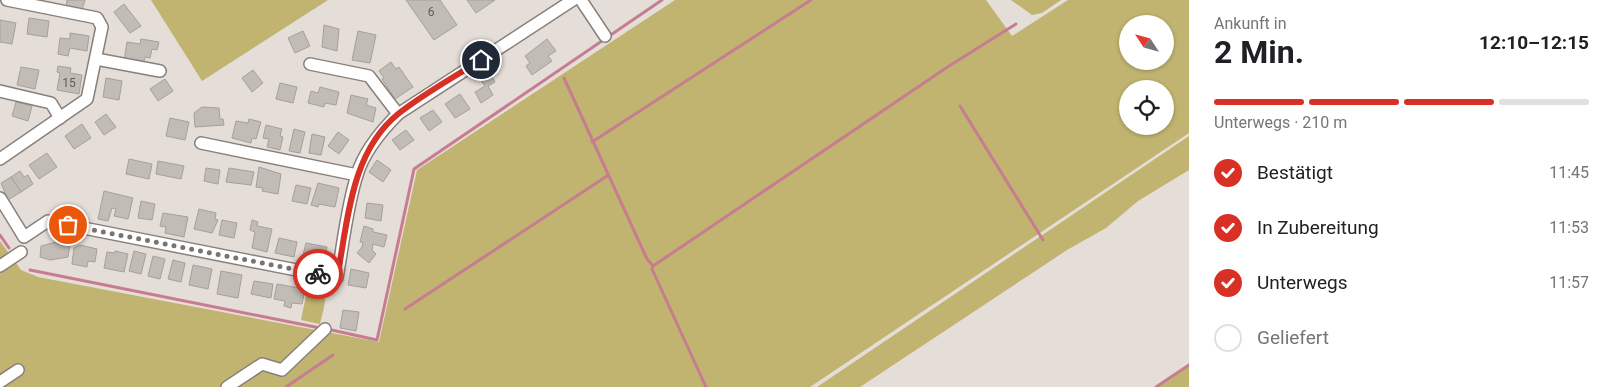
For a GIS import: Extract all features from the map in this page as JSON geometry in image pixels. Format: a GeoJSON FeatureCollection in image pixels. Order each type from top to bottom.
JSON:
{"type":"FeatureCollection","features":[{"type":"Feature","properties":{"kind":"street"},"geometry":{"type":"LineString","coordinates":[[0,266],[20,255],[24,237],[48,221],[337,278],[357,175],[374,143],[398,114],[573,0]]}},
{"type":"Feature","properties":{"kind":"street"},"geometry":{"type":"LineString","coordinates":[[581,0],[605,36]]}},
{"type":"Feature","properties":{"kind":"street"},"geometry":{"type":"LineString","coordinates":[[0,159],[87,99],[102,27],[97,18],[15,1]]}},
{"type":"Feature","properties":{"kind":"street"},"geometry":{"type":"LineString","coordinates":[[96,59],[160,71]]}},
{"type":"Feature","properties":{"kind":"street"},"geometry":{"type":"LineString","coordinates":[[310,64],[369,76],[398,114]]}},
{"type":"Feature","properties":{"kind":"street"},"geometry":{"type":"LineString","coordinates":[[0,91],[51,103],[60,118]]}},
{"type":"Feature","properties":{"kind":"street"},"geometry":{"type":"LineString","coordinates":[[201,143],[357,175]]}},
{"type":"Feature","properties":{"kind":"street"},"geometry":{"type":"LineString","coordinates":[[0,198],[24,237]]}},
{"type":"Feature","properties":{"kind":"street"},"geometry":{"type":"LineString","coordinates":[[227,387],[262,364],[282,370],[325,329]]}},
{"type":"Feature","properties":{"kind":"street"},"geometry":{"type":"LineString","coordinates":[[0,382],[18,370]]}},
{"type":"Feature","properties":{"kind":"shaded area"},"geometry":{"type":"Polygon","coordinates":[[[151,0],[328,0],[202,81],[151,0]]]}},
{"type":"Feature","properties":{"kind":"shaded area"},"geometry":{"type":"Polygon","coordinates":[[[675,0],[986,0],[1012,36],[1068,0],[1189,0],[1189,133],[810,387],[0,387],[0,241],[21,270],[38,277],[379,342],[417,170],[675,0]]]}},
{"type":"Feature","properties":{"kind":"shaded area"},"geometry":{"type":"Polygon","coordinates":[[[1011,0],[1061,0],[1042,13],[1032,15],[1011,0]]]}},
{"type":"Feature","properties":{"kind":"shaded area"},"geometry":{"type":"Polygon","coordinates":[[[1189,136],[1189,170],[1138,201],[1106,228],[1067,250],[860,387],[817,387],[1189,136]]]}},
{"type":"Feature","properties":{"kind":"shaded area"},"geometry":{"type":"Polygon","coordinates":[[[309,281],[317,284],[324,293],[325,304],[320,324],[301,320],[309,281]]]}},
{"type":"Feature","properties":{"kind":"shaded area"},"geometry":{"type":"Polygon","coordinates":[[[1189,366],[1189,387],[1158,387],[1189,366]]]}},
{"type":"Feature","properties":{"kind":"building"},"geometry":{"type":"Polygon","coordinates":[[[67,0],[85,0],[82,10],[66,7],[67,0]]]}},
{"type":"Feature","properties":{"kind":"building"},"geometry":{"type":"Polygon","coordinates":[[[406,0],[440,0],[457,25],[434,40],[406,0]]]}},
{"type":"Feature","properties":{"kind":"building"},"geometry":{"type":"Polygon","coordinates":[[[467,0],[495,0],[476,13],[467,0]]]}},
{"type":"Feature","properties":{"kind":"building"},"geometry":{"type":"Polygon","coordinates":[[[124,4],[141,26],[130,33],[114,12],[124,4]]]}},
{"type":"Feature","properties":{"kind":"building"},"geometry":{"type":"Polygon","coordinates":[[[29,18],[49,21],[47,37],[27,34],[29,18]]]}},
{"type":"Feature","properties":{"kind":"building"},"geometry":{"type":"Polygon","coordinates":[[[0,20],[16,23],[12,44],[0,42],[0,20]]]}},
{"type":"Feature","properties":{"kind":"building"},"geometry":{"type":"Polygon","coordinates":[[[324,25],[339,29],[337,51],[322,47],[324,25]]]}},
{"type":"Feature","properties":{"kind":"building"},"geometry":{"type":"Polygon","coordinates":[[[303,31],[310,46],[295,53],[288,38],[303,31]]]}},
{"type":"Feature","properties":{"kind":"building"},"geometry":{"type":"Polygon","coordinates":[[[358,31],[376,35],[370,63],[352,60],[358,31]]]}},
{"type":"Feature","properties":{"kind":"building"},"geometry":{"type":"Polygon","coordinates":[[[70,33],[89,36],[87,51],[70,48],[68,56],[58,54],[60,38],[70,39],[70,33]]]}},
{"type":"Feature","properties":{"kind":"building"},"geometry":{"type":"Polygon","coordinates":[[[141,39],[159,42],[157,50],[152,49],[150,58],[145,57],[143,65],[124,61],[127,42],[140,44],[141,39]]]}},
{"type":"Feature","properties":{"kind":"building"},"geometry":{"type":"Polygon","coordinates":[[[547,39],[556,51],[548,56],[552,61],[532,75],[526,66],[530,63],[525,56],[547,39]]]}},
{"type":"Feature","properties":{"kind":"building"},"geometry":{"type":"Polygon","coordinates":[[[391,62],[396,69],[399,67],[413,87],[395,99],[379,71],[391,62]]]}},
{"type":"Feature","properties":{"kind":"building"},"geometry":{"type":"Polygon","coordinates":[[[58,66],[71,68],[70,73],[82,75],[79,94],[57,90],[60,73],[57,72],[58,66]]]}},
{"type":"Feature","properties":{"kind":"building"},"geometry":{"type":"Polygon","coordinates":[[[21,67],[39,70],[35,89],[17,85],[21,67]]]}},
{"type":"Feature","properties":{"kind":"building"},"geometry":{"type":"Polygon","coordinates":[[[253,70],[263,83],[252,92],[242,78],[253,70]]]}},
{"type":"Feature","properties":{"kind":"building"},"geometry":{"type":"Polygon","coordinates":[[[489,72],[495,82],[488,86],[493,95],[481,103],[475,92],[485,86],[479,78],[489,72]]]}},
{"type":"Feature","properties":{"kind":"building"},"geometry":{"type":"Polygon","coordinates":[[[106,78],[122,81],[119,100],[103,97],[106,78]]]}},
{"type":"Feature","properties":{"kind":"building"},"geometry":{"type":"Polygon","coordinates":[[[165,79],[173,91],[158,101],[150,89],[165,79]]]}},
{"type":"Feature","properties":{"kind":"building"},"geometry":{"type":"Polygon","coordinates":[[[280,83],[297,87],[293,103],[276,99],[280,83]]]}},
{"type":"Feature","properties":{"kind":"building"},"geometry":{"type":"Polygon","coordinates":[[[320,87],[339,92],[336,105],[325,103],[324,107],[308,103],[311,91],[318,93],[320,87]]]}},
{"type":"Feature","properties":{"kind":"building"},"geometry":{"type":"Polygon","coordinates":[[[460,94],[470,109],[455,118],[445,104],[460,94]]]}},
{"type":"Feature","properties":{"kind":"building"},"geometry":{"type":"Polygon","coordinates":[[[351,95],[368,99],[366,105],[376,108],[373,122],[347,113],[351,95]]]}},
{"type":"Feature","properties":{"kind":"building"},"geometry":{"type":"Polygon","coordinates":[[[16,102],[32,106],[28,121],[12,116],[16,102]]]}},
{"type":"Feature","properties":{"kind":"building"},"geometry":{"type":"Polygon","coordinates":[[[202,107],[219,108],[220,119],[223,119],[224,125],[195,127],[194,113],[202,107]]]}},
{"type":"Feature","properties":{"kind":"building"},"geometry":{"type":"Polygon","coordinates":[[[433,110],[442,122],[429,131],[420,118],[433,110]]]}},
{"type":"Feature","properties":{"kind":"building"},"geometry":{"type":"Polygon","coordinates":[[[106,114],[116,127],[104,135],[95,122],[106,114]]]}},
{"type":"Feature","properties":{"kind":"building"},"geometry":{"type":"Polygon","coordinates":[[[170,118],[189,122],[185,140],[166,136],[170,118]]]}},
{"type":"Feature","properties":{"kind":"building"},"geometry":{"type":"Polygon","coordinates":[[[249,119],[261,122],[256,139],[252,138],[251,143],[232,138],[236,121],[248,123],[249,119]]]}},
{"type":"Feature","properties":{"kind":"building"},"geometry":{"type":"Polygon","coordinates":[[[82,124],[91,138],[74,149],[65,136],[82,124]]]}},
{"type":"Feature","properties":{"kind":"building"},"geometry":{"type":"Polygon","coordinates":[[[266,125],[282,129],[280,136],[283,137],[280,150],[267,147],[269,139],[263,138],[266,125]]]}},
{"type":"Feature","properties":{"kind":"building"},"geometry":{"type":"Polygon","coordinates":[[[294,129],[305,132],[300,153],[289,151],[294,129]]]}},
{"type":"Feature","properties":{"kind":"building"},"geometry":{"type":"Polygon","coordinates":[[[406,130],[414,140],[400,150],[392,140],[406,130]]]}},
{"type":"Feature","properties":{"kind":"building"},"geometry":{"type":"Polygon","coordinates":[[[338,132],[349,140],[339,154],[328,146],[338,132]]]}},
{"type":"Feature","properties":{"kind":"building"},"geometry":{"type":"Polygon","coordinates":[[[312,134],[325,137],[321,155],[309,153],[312,134]]]}},
{"type":"Feature","properties":{"kind":"building"},"geometry":{"type":"Polygon","coordinates":[[[47,153],[57,167],[39,179],[29,165],[47,153]]]}},
{"type":"Feature","properties":{"kind":"building"},"geometry":{"type":"Polygon","coordinates":[[[129,159],[152,164],[149,179],[126,174],[129,159]]]}},
{"type":"Feature","properties":{"kind":"building"},"geometry":{"type":"Polygon","coordinates":[[[377,160],[391,170],[383,182],[369,172],[377,160]]]}},
{"type":"Feature","properties":{"kind":"building"},"geometry":{"type":"Polygon","coordinates":[[[158,161],[184,166],[181,179],[156,174],[158,161]]]}},
{"type":"Feature","properties":{"kind":"building"},"geometry":{"type":"Polygon","coordinates":[[[259,167],[281,174],[278,194],[262,191],[263,188],[256,187],[259,167]]]}},
{"type":"Feature","properties":{"kind":"building"},"geometry":{"type":"Polygon","coordinates":[[[206,168],[220,170],[218,184],[204,181],[206,168]]]}},
{"type":"Feature","properties":{"kind":"building"},"geometry":{"type":"Polygon","coordinates":[[[229,168],[254,172],[251,185],[226,182],[229,168]]]}},
{"type":"Feature","properties":{"kind":"building"},"geometry":{"type":"Polygon","coordinates":[[[20,171],[24,177],[28,175],[33,184],[21,192],[11,177],[20,171]]]}},
{"type":"Feature","properties":{"kind":"building"},"geometry":{"type":"Polygon","coordinates":[[[11,177],[21,192],[8,200],[1,183],[11,177]]]}},
{"type":"Feature","properties":{"kind":"building"},"geometry":{"type":"Polygon","coordinates":[[[318,183],[339,188],[335,207],[319,204],[318,207],[311,205],[318,183]]]}},
{"type":"Feature","properties":{"kind":"building"},"geometry":{"type":"Polygon","coordinates":[[[296,185],[311,188],[307,204],[292,201],[296,185]]]}},
{"type":"Feature","properties":{"kind":"building"},"geometry":{"type":"Polygon","coordinates":[[[104,191],[133,198],[128,219],[114,216],[116,209],[112,208],[108,221],[98,219],[104,191]]]}},
{"type":"Feature","properties":{"kind":"building"},"geometry":{"type":"Polygon","coordinates":[[[141,201],[155,204],[152,220],[138,218],[141,201]]]}},
{"type":"Feature","properties":{"kind":"building"},"geometry":{"type":"Polygon","coordinates":[[[367,203],[383,205],[381,221],[365,218],[367,203]]]}},
{"type":"Feature","properties":{"kind":"building"},"geometry":{"type":"Polygon","coordinates":[[[199,209],[216,213],[215,219],[218,220],[212,233],[194,229],[199,209]]]}},
{"type":"Feature","properties":{"kind":"building"},"geometry":{"type":"Polygon","coordinates":[[[163,213],[188,217],[184,237],[165,233],[166,227],[160,226],[163,213]]]}},
{"type":"Feature","properties":{"kind":"building"},"geometry":{"type":"Polygon","coordinates":[[[222,220],[237,223],[234,238],[219,235],[222,220]]]}},
{"type":"Feature","properties":{"kind":"building"},"geometry":{"type":"Polygon","coordinates":[[[252,220],[258,222],[257,226],[272,229],[267,252],[252,248],[255,232],[250,230],[252,220]]]}},
{"type":"Feature","properties":{"kind":"building"},"geometry":{"type":"Polygon","coordinates":[[[364,226],[373,229],[373,232],[387,235],[384,247],[373,244],[372,250],[376,254],[369,263],[357,253],[362,247],[363,242],[360,242],[364,226]]]}},
{"type":"Feature","properties":{"kind":"building"},"geometry":{"type":"Polygon","coordinates":[[[279,238],[297,242],[294,257],[275,253],[279,238]]]}},
{"type":"Feature","properties":{"kind":"building"},"geometry":{"type":"Polygon","coordinates":[[[60,241],[70,243],[68,257],[50,260],[40,257],[41,246],[60,241]]]}},
{"type":"Feature","properties":{"kind":"building"},"geometry":{"type":"Polygon","coordinates":[[[306,243],[327,247],[323,263],[309,260],[310,257],[303,255],[306,243]]]}},
{"type":"Feature","properties":{"kind":"building"},"geometry":{"type":"Polygon","coordinates":[[[80,245],[97,249],[95,262],[88,261],[87,267],[72,264],[74,248],[80,245]]]}},
{"type":"Feature","properties":{"kind":"building"},"geometry":{"type":"Polygon","coordinates":[[[115,251],[128,254],[124,272],[104,268],[107,252],[115,253],[115,251]]]}},
{"type":"Feature","properties":{"kind":"building"},"geometry":{"type":"Polygon","coordinates":[[[134,251],[146,254],[141,274],[129,271],[134,251]]]}},
{"type":"Feature","properties":{"kind":"building"},"geometry":{"type":"Polygon","coordinates":[[[153,256],[165,259],[160,279],[148,276],[153,256]]]}},
{"type":"Feature","properties":{"kind":"building"},"geometry":{"type":"Polygon","coordinates":[[[173,260],[185,263],[181,282],[168,279],[173,260]]]}},
{"type":"Feature","properties":{"kind":"building"},"geometry":{"type":"Polygon","coordinates":[[[193,265],[212,269],[208,289],[189,285],[193,265]]]}},
{"type":"Feature","properties":{"kind":"building"},"geometry":{"type":"Polygon","coordinates":[[[351,269],[369,273],[366,288],[348,285],[351,269]]]}},
{"type":"Feature","properties":{"kind":"building"},"geometry":{"type":"Polygon","coordinates":[[[221,271],[242,275],[238,298],[217,294],[221,271]]]}},
{"type":"Feature","properties":{"kind":"building"},"geometry":{"type":"Polygon","coordinates":[[[254,281],[273,284],[271,298],[251,294],[254,281]]]}},
{"type":"Feature","properties":{"kind":"building"},"geometry":{"type":"Polygon","coordinates":[[[277,284],[305,289],[302,304],[292,303],[291,308],[284,306],[285,301],[274,299],[277,284]]]}},
{"type":"Feature","properties":{"kind":"building"},"geometry":{"type":"Polygon","coordinates":[[[343,310],[359,312],[356,331],[340,328],[343,310]]]}},
{"type":"Feature","properties":{"kind":"waterway"},"geometry":{"type":"LineString","coordinates":[[327,329],[377,340],[414,169],[662,0]]}},
{"type":"Feature","properties":{"kind":"waterway"},"geometry":{"type":"LineString","coordinates":[[592,142],[811,0]]}},
{"type":"Feature","properties":{"kind":"waterway"},"geometry":{"type":"LineString","coordinates":[[653,266],[949,66],[1016,24]]}},
{"type":"Feature","properties":{"kind":"waterway"},"geometry":{"type":"LineString","coordinates":[[564,78],[647,259],[653,266],[652,269],[706,387]]}},
{"type":"Feature","properties":{"kind":"waterway"},"geometry":{"type":"LineString","coordinates":[[960,106],[1043,240]]}},
{"type":"Feature","properties":{"kind":"waterway"},"geometry":{"type":"LineString","coordinates":[[405,309],[607,176]]}},
{"type":"Feature","properties":{"kind":"waterway"},"geometry":{"type":"LineString","coordinates":[[0,235],[9,248]]}},
{"type":"Feature","properties":{"kind":"waterway"},"geometry":{"type":"LineString","coordinates":[[30,270],[320,328]]}},
{"type":"Feature","properties":{"kind":"waterway"},"geometry":{"type":"LineString","coordinates":[[286,387],[333,355]]}},
{"type":"Feature","properties":{"kind":"waterway"},"geometry":{"type":"LineString","coordinates":[[1156,387],[1189,365]]}},
{"type":"Feature","properties":{"kind":"way so far"},"geometry":{"type":"LineString","coordinates":[[68,225],[318,274]]}},
{"type":"Feature","properties":{"kind":"route"},"geometry":{"type":"LineString","coordinates":[[318,274],[337,278],[357,175],[364,158],[385,127],[398,114],[481,60]]}}]}
